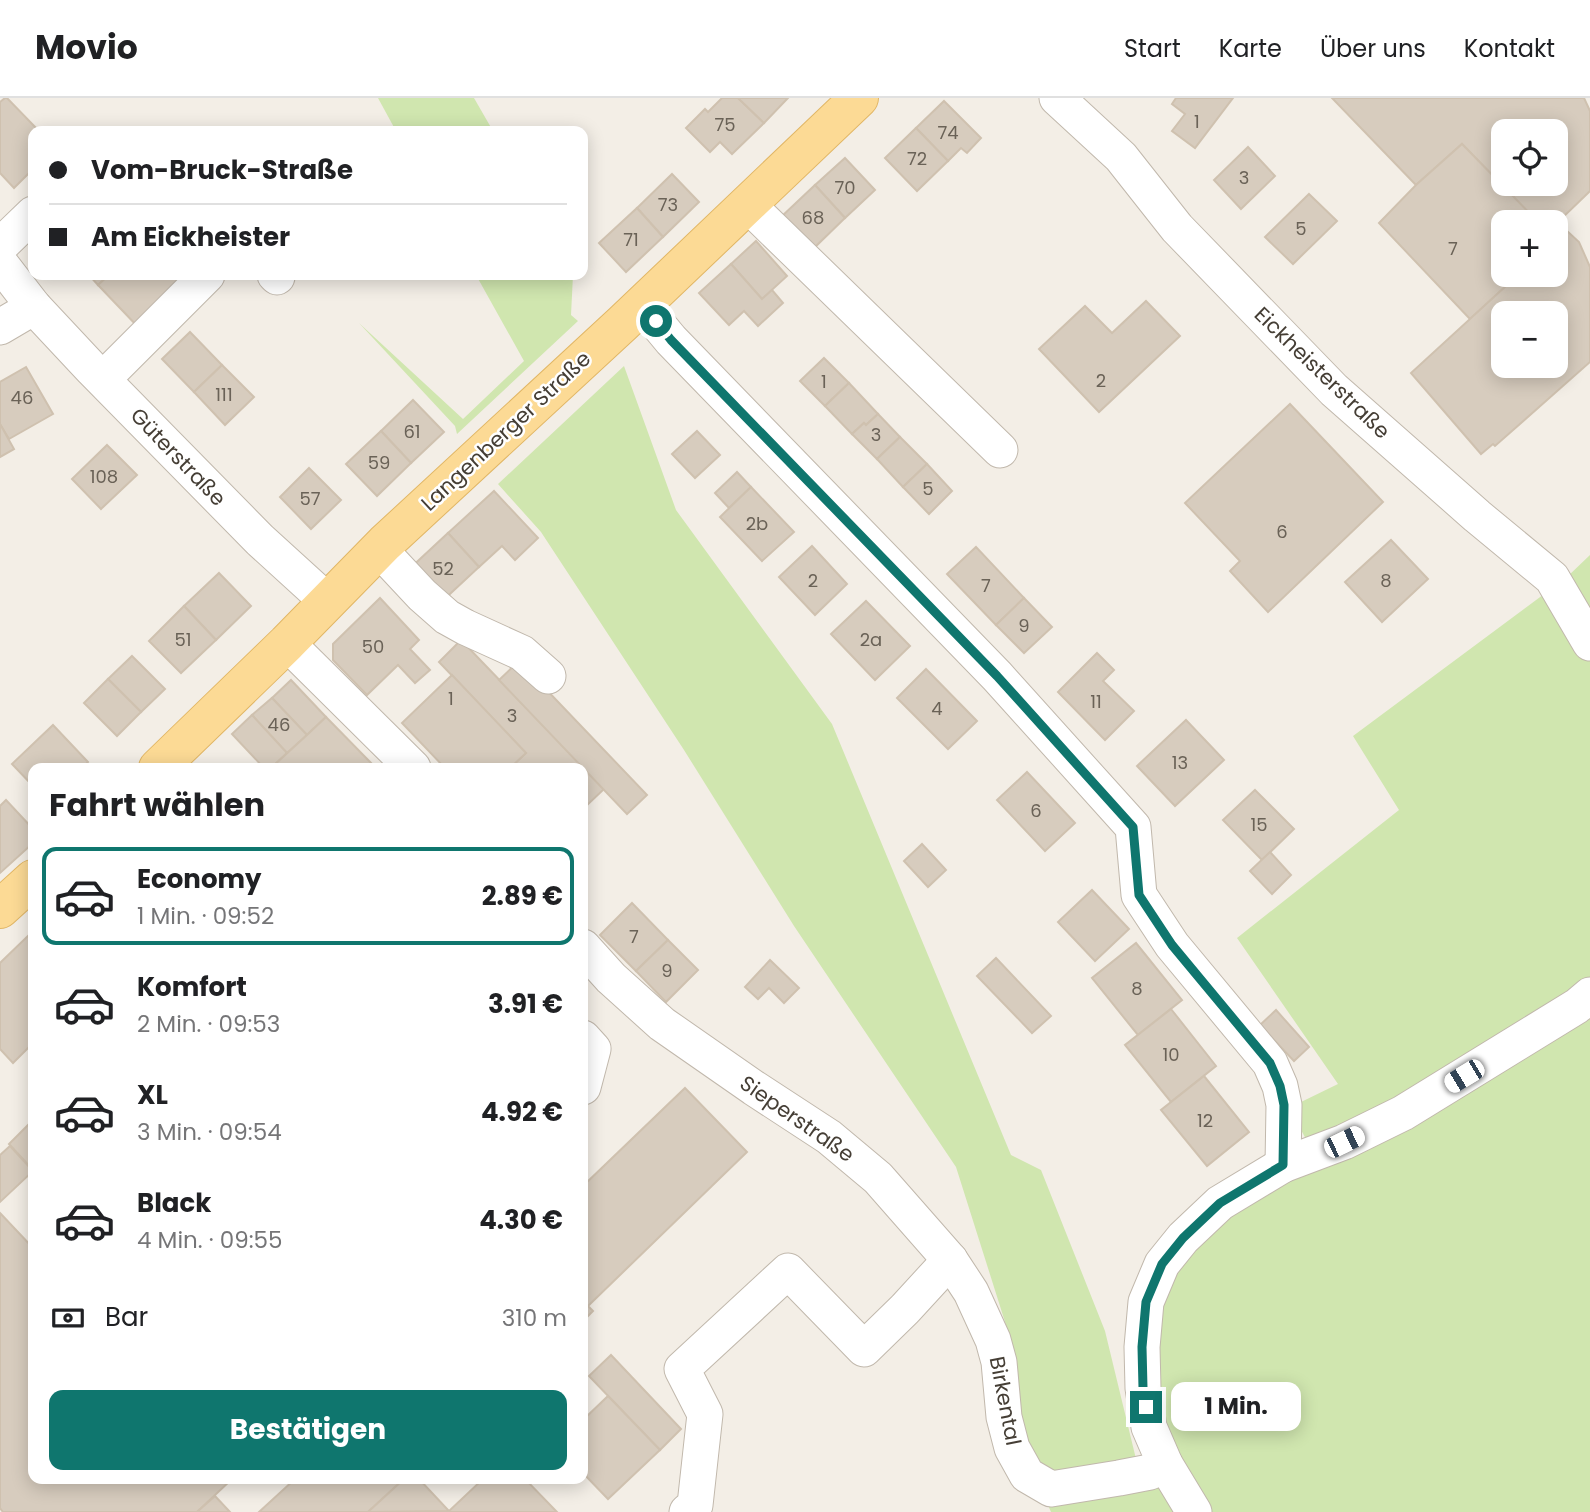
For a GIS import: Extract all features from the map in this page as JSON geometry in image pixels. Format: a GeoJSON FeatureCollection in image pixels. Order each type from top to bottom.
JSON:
{"type":"FeatureCollection","features":[{"type":"Feature","properties":{"kind":"main road","name":"Langenberger Straße"},"geometry":{"type":"LineString","coordinates":[[163,763],[379,549],[642,305],[851,100]]}},
{"type":"Feature","properties":{"kind":"main road"},"geometry":{"type":"LineString","coordinates":[[0,908],[28,883]]}},
{"type":"Feature","properties":{"kind":"street","name":"Eickheisterstraße"},"geometry":{"type":"LineString","coordinates":[[1057,98],[1121,157],[1177,228],[1334,390],[1552,578],[1590,643]]}},
{"type":"Feature","properties":{"kind":"street"},"geometry":{"type":"LineString","coordinates":[[747,204],[1000,450]]}},
{"type":"Feature","properties":{"kind":"street"},"geometry":{"type":"LineString","coordinates":[[0,246],[28,219]]}},
{"type":"Feature","properties":{"kind":"street","name":"Güterstraße"},"geometry":{"type":"LineString","coordinates":[[0,263],[34,307],[103,379],[260,540],[327,601]]}},
{"type":"Feature","properties":{"kind":"street"},"geometry":{"type":"LineString","coordinates":[[103,379],[202,280]]}},
{"type":"Feature","properties":{"kind":"street"},"geometry":{"type":"LineString","coordinates":[[642,305],[671,340],[997,676],[1133,827],[1139,895],[1172,945],[1270,1063],[1280,1086],[1284,1105],[1283,1165]]}},
{"type":"Feature","properties":{"kind":"street"},"geometry":{"type":"LineString","coordinates":[[0,327],[34,307]]}},
{"type":"Feature","properties":{"kind":"street"},"geometry":{"type":"LineString","coordinates":[[379,549],[422,595],[447,617],[522,653],[548,676]]}},
{"type":"Feature","properties":{"kind":"street"},"geometry":{"type":"LineString","coordinates":[[287,643],[407,763]]}},
{"type":"Feature","properties":{"kind":"street","name":"Sieperstraße"},"geometry":{"type":"LineString","coordinates":[[588,953],[611,978],[662,1024],[829,1137],[878,1178],[950,1260]]}},
{"type":"Feature","properties":{"kind":"street"},"geometry":{"type":"LineString","coordinates":[[1194,1512],[1165,1464],[1149,1427],[1143,1388],[1142,1347],[1146,1302],[1162,1264],[1183,1238],[1220,1203],[1283,1165],[1344,1142],[1403,1113],[1577,1006],[1590,995]]}},
{"type":"Feature","properties":{"kind":"street"},"geometry":{"type":"LineString","coordinates":[[588,1044],[593,1049],[588,1068]]}},
{"type":"Feature","properties":{"kind":"street"},"geometry":{"type":"LineString","coordinates":[[687,1512],[695,1505],[705,1414],[682,1369],[788,1271],[864,1349],[950,1260]]}},
{"type":"Feature","properties":{"kind":"street","name":"Birkental"},"geometry":{"type":"LineString","coordinates":[[950,1260],[971,1292],[993,1340],[999,1362],[1004,1417],[1012,1448],[1027,1475],[1051,1489],[1150,1472],[1165,1464]]}},
{"type":"Feature","properties":{"kind":"green space"},"geometry":{"type":"Polygon","coordinates":[[[378,98],[474,98],[490,126],[393,126],[378,98]]]}},
{"type":"Feature","properties":{"kind":"green space"},"geometry":{"type":"Polygon","coordinates":[[[479,280],[573,280],[571,315],[578,321],[457,434],[455,426],[359,323],[463,419],[524,361],[479,280]]]}},
{"type":"Feature","properties":{"kind":"green space"},"geometry":{"type":"Polygon","coordinates":[[[624,366],[676,510],[832,724],[1011,1155],[1041,1170],[1105,1331],[1144,1492],[1185,1474],[1163,1437],[1151,1348],[1171,1266],[1225,1214],[1318,1162],[1299,1126],[1299,1103],[1338,1084],[1237,938],[1399,810],[1353,736],[1567,577],[1590,555],[1590,1512],[1051,1512],[1026,1455],[1012,1344],[956,1167],[794,926],[684,750],[541,532],[498,484],[624,366]]]}},
{"type":"Feature","properties":{"kind":"building"},"geometry":{"type":"Polygon","coordinates":[[[7,98],[34,126],[28,126],[28,174],[14,188],[0,173],[0,102],[7,98]]]}},
{"type":"Feature","properties":{"kind":"building"},"geometry":{"type":"Polygon","coordinates":[[[722,98],[738,98],[764,123],[732,154],[720,142],[710,152],[686,128],[705,109],[708,112],[722,98]]]}},
{"type":"Feature","properties":{"kind":"building"},"geometry":{"type":"Polygon","coordinates":[[[738,98],[788,98],[764,123],[738,98]]]}},
{"type":"Feature","properties":{"kind":"building"},"geometry":{"type":"Polygon","coordinates":[[[1176,98],[1233,98],[1195,148],[1172,131],[1185,114],[1172,104],[1176,98]]]}},
{"type":"Feature","properties":{"kind":"building"},"geometry":{"type":"Polygon","coordinates":[[[1332,98],[1584,98],[1590,111],[1590,191],[1568,212],[1568,210],[1526,210],[1513,196],[1568,196],[1568,119],[1491,119],[1491,174],[1462,144],[1416,185],[1332,98]]]}},
{"type":"Feature","properties":{"kind":"building"},"geometry":{"type":"Polygon","coordinates":[[[944,101],[981,138],[967,153],[961,148],[948,161],[916,128],[944,101]]]}},
{"type":"Feature","properties":{"kind":"building"},"geometry":{"type":"Polygon","coordinates":[[[916,128],[948,161],[917,191],[885,158],[916,128]]]}},
{"type":"Feature","properties":{"kind":"building"},"geometry":{"type":"Polygon","coordinates":[[[1462,144],[1491,174],[1491,196],[1513,196],[1526,210],[1491,210],[1491,287],[1505,287],[1470,319],[1379,223],[1462,144]]]}},
{"type":"Feature","properties":{"kind":"building"},"geometry":{"type":"Polygon","coordinates":[[[1248,147],[1275,176],[1241,209],[1214,180],[1248,147]]]}},
{"type":"Feature","properties":{"kind":"building"},"geometry":{"type":"Polygon","coordinates":[[[845,158],[875,190],[845,218],[815,185],[845,158]]]}},
{"type":"Feature","properties":{"kind":"building"},"geometry":{"type":"Polygon","coordinates":[[[672,174],[699,202],[663,237],[637,208],[672,174]]]}},
{"type":"Feature","properties":{"kind":"building"},"geometry":{"type":"Polygon","coordinates":[[[815,185],[845,218],[812,250],[781,217],[815,185]]]}},
{"type":"Feature","properties":{"kind":"building"},"geometry":{"type":"Polygon","coordinates":[[[1309,194],[1337,221],[1293,264],[1265,237],[1309,194]]]}},
{"type":"Feature","properties":{"kind":"building"},"geometry":{"type":"Polygon","coordinates":[[[637,208],[663,237],[626,272],[599,243],[637,208]]]}},
{"type":"Feature","properties":{"kind":"building"},"geometry":{"type":"Polygon","coordinates":[[[1568,232],[1579,242],[1590,267],[1590,362],[1495,446],[1493,444],[1481,454],[1411,373],[1505,287],[1568,287],[1568,232]]]}},
{"type":"Feature","properties":{"kind":"building"},"geometry":{"type":"Polygon","coordinates":[[[756,241],[787,276],[762,299],[731,264],[756,241]]]}},
{"type":"Feature","properties":{"kind":"building"},"geometry":{"type":"Polygon","coordinates":[[[731,264],[762,299],[772,290],[783,303],[758,326],[744,311],[729,325],[699,293],[731,264]]]}},
{"type":"Feature","properties":{"kind":"building"},"geometry":{"type":"Polygon","coordinates":[[[104,280],[179,280],[185,286],[140,329],[98,285],[104,280]]]}},
{"type":"Feature","properties":{"kind":"building"},"geometry":{"type":"Polygon","coordinates":[[[1146,301],[1180,336],[1099,412],[1039,349],[1085,306],[1112,333],[1146,301]]]}},
{"type":"Feature","properties":{"kind":"building"},"geometry":{"type":"Polygon","coordinates":[[[190,332],[222,365],[194,392],[162,359],[190,332]]]}},
{"type":"Feature","properties":{"kind":"building"},"geometry":{"type":"Polygon","coordinates":[[[824,358],[849,383],[825,406],[800,381],[824,358]]]}},
{"type":"Feature","properties":{"kind":"building"},"geometry":{"type":"Polygon","coordinates":[[[222,365],[254,397],[225,425],[194,392],[222,365]]]}},
{"type":"Feature","properties":{"kind":"building"},"geometry":{"type":"Polygon","coordinates":[[[26,367],[53,414],[9,439],[0,424],[0,382],[26,367]]]}},
{"type":"Feature","properties":{"kind":"building"},"geometry":{"type":"Polygon","coordinates":[[[849,383],[878,414],[852,434],[825,406],[849,383]]]}},
{"type":"Feature","properties":{"kind":"building"},"geometry":{"type":"Polygon","coordinates":[[[413,400],[444,432],[411,463],[381,431],[413,400]]]}},
{"type":"Feature","properties":{"kind":"building"},"geometry":{"type":"Polygon","coordinates":[[[1290,404],[1383,502],[1268,612],[1230,571],[1240,561],[1185,503],[1290,404]]]}},
{"type":"Feature","properties":{"kind":"building"},"geometry":{"type":"Polygon","coordinates":[[[878,414],[900,437],[877,459],[852,434],[878,414]]]}},
{"type":"Feature","properties":{"kind":"building"},"geometry":{"type":"Polygon","coordinates":[[[0,424],[14,449],[0,457],[0,424]]]}},
{"type":"Feature","properties":{"kind":"building"},"geometry":{"type":"Polygon","coordinates":[[[381,431],[411,463],[377,496],[346,464],[381,431]]]}},
{"type":"Feature","properties":{"kind":"building"},"geometry":{"type":"Polygon","coordinates":[[[697,431],[720,455],[695,478],[672,454],[697,431]]]}},
{"type":"Feature","properties":{"kind":"building"},"geometry":{"type":"Polygon","coordinates":[[[900,437],[927,464],[903,487],[877,459],[900,437]]]}},
{"type":"Feature","properties":{"kind":"building"},"geometry":{"type":"Polygon","coordinates":[[[107,445],[137,475],[101,509],[72,479],[107,445]]]}},
{"type":"Feature","properties":{"kind":"building"},"geometry":{"type":"Polygon","coordinates":[[[927,464],[952,491],[929,514],[903,487],[927,464]]]}},
{"type":"Feature","properties":{"kind":"building"},"geometry":{"type":"Polygon","coordinates":[[[309,468],[341,500],[311,529],[280,497],[309,468]]]}},
{"type":"Feature","properties":{"kind":"building"},"geometry":{"type":"Polygon","coordinates":[[[737,472],[751,487],[729,508],[715,493],[737,472]]]}},
{"type":"Feature","properties":{"kind":"building"},"geometry":{"type":"Polygon","coordinates":[[[751,487],[794,532],[762,561],[720,517],[751,487]]]}},
{"type":"Feature","properties":{"kind":"building"},"geometry":{"type":"Polygon","coordinates":[[[494,491],[538,538],[515,560],[502,546],[479,567],[448,533],[494,491]]]}},
{"type":"Feature","properties":{"kind":"building"},"geometry":{"type":"Polygon","coordinates":[[[448,533],[479,567],[438,605],[406,572],[448,533]]]}},
{"type":"Feature","properties":{"kind":"building"},"geometry":{"type":"Polygon","coordinates":[[[1391,540],[1428,579],[1382,622],[1345,582],[1391,540]]]}},
{"type":"Feature","properties":{"kind":"building"},"geometry":{"type":"Polygon","coordinates":[[[812,546],[847,584],[815,615],[779,577],[812,546]]]}},
{"type":"Feature","properties":{"kind":"building"},"geometry":{"type":"Polygon","coordinates":[[[976,547],[1024,598],[996,625],[947,574],[976,547]]]}},
{"type":"Feature","properties":{"kind":"building"},"geometry":{"type":"Polygon","coordinates":[[[219,573],[251,606],[216,640],[184,606],[219,573]]]}},
{"type":"Feature","properties":{"kind":"building"},"geometry":{"type":"Polygon","coordinates":[[[380,598],[419,640],[410,649],[430,670],[415,683],[398,665],[367,695],[333,660],[333,644],[380,598]]]}},
{"type":"Feature","properties":{"kind":"building"},"geometry":{"type":"Polygon","coordinates":[[[1024,598],[1052,627],[1024,653],[996,625],[1024,598]]]}},
{"type":"Feature","properties":{"kind":"building"},"geometry":{"type":"Polygon","coordinates":[[[866,601],[910,646],[875,680],[831,634],[866,601]]]}},
{"type":"Feature","properties":{"kind":"building"},"geometry":{"type":"Polygon","coordinates":[[[184,606],[216,640],[181,673],[149,641],[184,606]]]}},
{"type":"Feature","properties":{"kind":"building"},"geometry":{"type":"Polygon","coordinates":[[[461,640],[579,763],[515,763],[526,753],[439,662],[461,640]]]}},
{"type":"Feature","properties":{"kind":"building"},"geometry":{"type":"Polygon","coordinates":[[[1097,653],[1114,670],[1103,681],[1134,711],[1105,740],[1058,692],[1097,653]]]}},
{"type":"Feature","properties":{"kind":"building"},"geometry":{"type":"Polygon","coordinates":[[[132,656],[165,689],[141,712],[108,679],[132,656]]]}},
{"type":"Feature","properties":{"kind":"building"},"geometry":{"type":"Polygon","coordinates":[[[519,661],[647,795],[627,814],[588,773],[588,763],[578,763],[499,680],[519,661]]]}},
{"type":"Feature","properties":{"kind":"building"},"geometry":{"type":"Polygon","coordinates":[[[926,669],[977,721],[948,749],[897,698],[926,669]]]}},
{"type":"Feature","properties":{"kind":"building"},"geometry":{"type":"Polygon","coordinates":[[[452,675],[526,753],[515,763],[440,763],[402,723],[452,675]]]}},
{"type":"Feature","properties":{"kind":"building"},"geometry":{"type":"Polygon","coordinates":[[[108,679],[141,712],[117,736],[84,703],[108,679]]]}},
{"type":"Feature","properties":{"kind":"building"},"geometry":{"type":"Polygon","coordinates":[[[291,680],[326,717],[307,735],[272,698],[291,680]]]}},
{"type":"Feature","properties":{"kind":"building"},"geometry":{"type":"Polygon","coordinates":[[[272,698],[307,735],[287,753],[252,715],[272,698]]]}},
{"type":"Feature","properties":{"kind":"building"},"geometry":{"type":"Polygon","coordinates":[[[252,715],[287,753],[276,763],[259,763],[232,734],[252,715]]]}},
{"type":"Feature","properties":{"kind":"building"},"geometry":{"type":"Polygon","coordinates":[[[326,717],[371,763],[276,763],[326,717]]]}},
{"type":"Feature","properties":{"kind":"building"},"geometry":{"type":"Polygon","coordinates":[[[1186,720],[1224,760],[1175,806],[1137,766],[1186,720]]]}},
{"type":"Feature","properties":{"kind":"building"},"geometry":{"type":"Polygon","coordinates":[[[53,725],[88,762],[28,763],[28,781],[12,764],[53,725]]]}},
{"type":"Feature","properties":{"kind":"building"},"geometry":{"type":"Polygon","coordinates":[[[588,772],[604,789],[588,804],[588,772]]]}},
{"type":"Feature","properties":{"kind":"building"},"geometry":{"type":"Polygon","coordinates":[[[1027,772],[1075,823],[1045,851],[997,800],[1027,772]]]}},
{"type":"Feature","properties":{"kind":"building"},"geometry":{"type":"Polygon","coordinates":[[[1255,790],[1294,829],[1262,860],[1223,820],[1255,790]]]}},
{"type":"Feature","properties":{"kind":"building"},"geometry":{"type":"Polygon","coordinates":[[[6,800],[28,824],[28,848],[0,873],[0,806],[6,800]]]}},
{"type":"Feature","properties":{"kind":"building"},"geometry":{"type":"Polygon","coordinates":[[[922,844],[946,870],[928,887],[904,861],[922,844]]]}},
{"type":"Feature","properties":{"kind":"building"},"geometry":{"type":"Polygon","coordinates":[[[1270,852],[1291,875],[1272,894],[1250,871],[1270,852]]]}},
{"type":"Feature","properties":{"kind":"building"},"geometry":{"type":"Polygon","coordinates":[[[1092,890],[1129,929],[1095,961],[1058,922],[1092,890]]]}},
{"type":"Feature","properties":{"kind":"building"},"geometry":{"type":"Polygon","coordinates":[[[632,903],[668,940],[636,971],[600,935],[632,903]]]}},
{"type":"Feature","properties":{"kind":"building"},"geometry":{"type":"Polygon","coordinates":[[[28,936],[28,1048],[13,1063],[0,1049],[0,963],[28,936]]]}},
{"type":"Feature","properties":{"kind":"building"},"geometry":{"type":"Polygon","coordinates":[[[668,940],[698,970],[666,1002],[636,971],[668,940]]]}},
{"type":"Feature","properties":{"kind":"building"},"geometry":{"type":"Polygon","coordinates":[[[1136,943],[1182,1000],[1138,1035],[1092,978],[1136,943]]]}},
{"type":"Feature","properties":{"kind":"building"},"geometry":{"type":"Polygon","coordinates":[[[996,958],[1051,1016],[1032,1033],[977,976],[996,958]]]}},
{"type":"Feature","properties":{"kind":"building"},"geometry":{"type":"Polygon","coordinates":[[[770,960],[799,988],[784,1003],[769,988],[758,999],[745,987],[770,960]]]}},
{"type":"Feature","properties":{"kind":"building"},"geometry":{"type":"Polygon","coordinates":[[[1171,1009],[1216,1066],[1171,1102],[1125,1045],[1171,1009]]]}},
{"type":"Feature","properties":{"kind":"building"},"geometry":{"type":"Polygon","coordinates":[[[1276,1010],[1309,1047],[1294,1061],[1260,1025],[1276,1010]]]}},
{"type":"Feature","properties":{"kind":"building"},"geometry":{"type":"Polygon","coordinates":[[[1204,1076],[1249,1132],[1207,1166],[1161,1110],[1204,1076]]]}},
{"type":"Feature","properties":{"kind":"building"},"geometry":{"type":"Polygon","coordinates":[[[685,1088],[747,1152],[588,1306],[588,1181],[685,1088]]]}},
{"type":"Feature","properties":{"kind":"building"},"geometry":{"type":"Polygon","coordinates":[[[28,1125],[28,1165],[9,1144],[28,1125]]]}},
{"type":"Feature","properties":{"kind":"building"},"geometry":{"type":"Polygon","coordinates":[[[10,1146],[28,1166],[28,1176],[0,1202],[0,1155],[10,1146]]]}},
{"type":"Feature","properties":{"kind":"building"},"geometry":{"type":"Polygon","coordinates":[[[0,1213],[28,1243],[28,1484],[227,1484],[197,1512],[3,1512],[0,1508],[0,1213]]]}},
{"type":"Feature","properties":{"kind":"building"},"geometry":{"type":"Polygon","coordinates":[[[611,1355],[681,1429],[660,1450],[589,1376],[611,1355]]]}},
{"type":"Feature","properties":{"kind":"building"},"geometry":{"type":"Polygon","coordinates":[[[608,1396],[660,1450],[608,1499],[588,1478],[588,1415],[608,1396]]]}},
{"type":"Feature","properties":{"kind":"building"},"geometry":{"type":"Polygon","coordinates":[[[290,1484],[399,1484],[368,1512],[259,1512],[290,1484]]]}},
{"type":"Feature","properties":{"kind":"building"},"geometry":{"type":"Polygon","coordinates":[[[399,1484],[424,1484],[449,1511],[368,1512],[399,1484]]]}},
{"type":"Feature","properties":{"kind":"building"},"geometry":{"type":"Polygon","coordinates":[[[478,1484],[530,1484],[557,1512],[448,1512],[478,1484]]]}},
{"type":"Feature","properties":{"kind":"building"},"geometry":{"type":"Polygon","coordinates":[[[215,1496],[230,1512],[197,1512],[215,1496]]]}},
{"type":"Feature","properties":{"kind":"route"},"geometry":{"type":"LineString","coordinates":[[656,321],[671,340],[997,676],[1133,827],[1139,895],[1172,945],[1270,1063],[1280,1086],[1284,1105],[1283,1165],[1220,1203],[1183,1238],[1162,1264],[1146,1302],[1142,1347],[1146,1407]]}}]}
